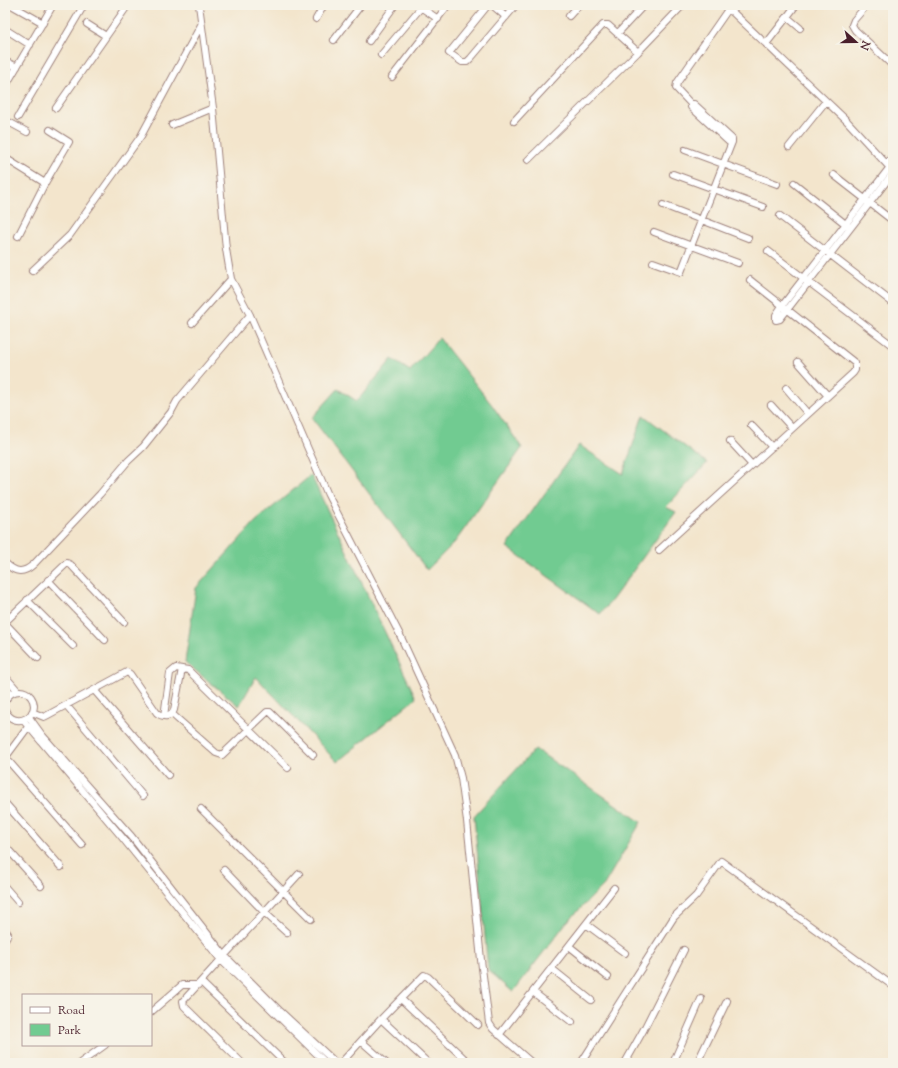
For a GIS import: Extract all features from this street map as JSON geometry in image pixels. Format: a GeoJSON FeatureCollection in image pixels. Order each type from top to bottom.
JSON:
{"type":"FeatureCollection","features":[{"type":"Feature","properties":{"kind":"street"},"geometry":{"type":"LineString","coordinates":[[5,87],[53,5]]}},
{"type":"Feature","properties":{"kind":"street"},"geometry":{"type":"LineString","coordinates":[[18,116],[84,5]]}},
{"type":"Feature","properties":{"kind":"street"},"geometry":{"type":"LineString","coordinates":[[56,108],[128,5]]}},
{"type":"Feature","properties":{"kind":"street"},"geometry":{"type":"LineString","coordinates":[[199,5],[213,108],[226,249],[232,279],[250,315],[328,494],[399,633],[456,755],[467,821],[490,1025],[532,1063]]}},
{"type":"Feature","properties":{"kind":"street"},"geometry":{"type":"LineString","coordinates":[[316,19],[324,5]]}},
{"type":"Feature","properties":{"kind":"street"},"geometry":{"type":"LineString","coordinates":[[334,40],[361,5]]}},
{"type":"Feature","properties":{"kind":"street"},"geometry":{"type":"LineString","coordinates":[[369,41],[395,5]]}},
{"type":"Feature","properties":{"kind":"street"},"geometry":{"type":"LineString","coordinates":[[392,77],[448,5]]}},
{"type":"Feature","properties":{"kind":"street"},"geometry":{"type":"LineString","coordinates":[[488,5],[449,53],[462,62],[467,62],[471,58],[516,5]]}},
{"type":"Feature","properties":{"kind":"street"},"geometry":{"type":"LineString","coordinates":[[492,5],[506,17]]}},
{"type":"Feature","properties":{"kind":"street"},"geometry":{"type":"LineString","coordinates":[[569,16],[579,5]]}},
{"type":"Feature","properties":{"kind":"street"},"geometry":{"type":"LineString","coordinates":[[618,33],[644,5]]}},
{"type":"Feature","properties":{"kind":"street"},"geometry":{"type":"LineString","coordinates":[[528,160],[638,52],[683,5]]}},
{"type":"Feature","properties":{"kind":"street"},"geometry":{"type":"LineString","coordinates":[[766,44],[796,5]]}},
{"type":"Feature","properties":{"kind":"street"},"geometry":{"type":"LineString","coordinates":[[867,5],[854,20],[852,26],[891,64],[893,64]]}},
{"type":"Feature","properties":{"kind":"street"},"geometry":{"type":"LineString","coordinates":[[13,6],[43,23]]}},
{"type":"Feature","properties":{"kind":"street"},"geometry":{"type":"LineString","coordinates":[[381,55],[421,6],[438,19]]}},
{"type":"Feature","properties":{"kind":"street"},"geometry":{"type":"LineString","coordinates":[[653,262],[681,272],[732,142],[732,139],[694,104],[691,104],[676,88],[677,83],[727,7],[846,120],[891,169]]}},
{"type":"Feature","properties":{"kind":"street"},"geometry":{"type":"LineString","coordinates":[[787,17],[800,28]]}},
{"type":"Feature","properties":{"kind":"street"},"geometry":{"type":"LineString","coordinates":[[87,24],[106,36]]}},
{"type":"Feature","properties":{"kind":"street"},"geometry":{"type":"LineString","coordinates":[[514,121],[603,25],[608,25],[638,52]]}},
{"type":"Feature","properties":{"kind":"street"},"geometry":{"type":"LineString","coordinates":[[32,271],[70,235],[141,136],[201,26]]}},
{"type":"Feature","properties":{"kind":"street"},"geometry":{"type":"LineString","coordinates":[[5,29],[30,45]]}},
{"type":"Feature","properties":{"kind":"street"},"geometry":{"type":"LineString","coordinates":[[5,61],[17,67]]}},
{"type":"Feature","properties":{"kind":"street"},"geometry":{"type":"LineString","coordinates":[[789,147],[826,101]]}},
{"type":"Feature","properties":{"kind":"street"},"geometry":{"type":"LineString","coordinates":[[172,125],[213,108]]}},
{"type":"Feature","properties":{"kind":"street"},"geometry":{"type":"LineString","coordinates":[[5,120],[27,132]]}},
{"type":"Feature","properties":{"kind":"street"},"geometry":{"type":"LineString","coordinates":[[18,236],[45,183],[69,142],[50,130]]}},
{"type":"Feature","properties":{"kind":"street"},"geometry":{"type":"LineString","coordinates":[[685,150],[777,184]]}},
{"type":"Feature","properties":{"kind":"street"},"geometry":{"type":"LineString","coordinates":[[785,308],[891,169],[893,156]]}},
{"type":"Feature","properties":{"kind":"street"},"geometry":{"type":"LineString","coordinates":[[5,158],[45,183]]}},
{"type":"Feature","properties":{"kind":"street"},"geometry":{"type":"LineString","coordinates":[[674,174],[763,207]]}},
{"type":"Feature","properties":{"kind":"street"},"geometry":{"type":"LineString","coordinates":[[834,175],[893,221]]}},
{"type":"Feature","properties":{"kind":"street"},"geometry":{"type":"LineString","coordinates":[[794,183],[848,226]]}},
{"type":"Feature","properties":{"kind":"street"},"geometry":{"type":"LineString","coordinates":[[663,205],[748,238]]}},
{"type":"Feature","properties":{"kind":"street"},"geometry":{"type":"LineString","coordinates":[[780,216],[893,303]]}},
{"type":"Feature","properties":{"kind":"street"},"geometry":{"type":"LineString","coordinates":[[654,232],[738,263]]}},
{"type":"Feature","properties":{"kind":"street"},"geometry":{"type":"LineString","coordinates":[[768,251],[893,346]]}},
{"type":"Feature","properties":{"kind":"street"},"geometry":{"type":"LineString","coordinates":[[192,323],[232,279]]}},
{"type":"Feature","properties":{"kind":"street"},"geometry":{"type":"LineString","coordinates":[[659,550],[855,370],[855,364],[750,280]]}},
{"type":"Feature","properties":{"kind":"street"},"geometry":{"type":"LineString","coordinates":[[5,563],[19,572],[25,571],[34,564],[100,494],[122,467],[143,447],[171,412],[177,401],[250,315]]}},
{"type":"Feature","properties":{"kind":"street"},"geometry":{"type":"LineString","coordinates":[[798,362],[828,396]]}},
{"type":"Feature","properties":{"kind":"street"},"geometry":{"type":"LineString","coordinates":[[786,388],[808,414]]}},
{"type":"Feature","properties":{"kind":"street"},"geometry":{"type":"LineString","coordinates":[[771,405],[792,428]]}},
{"type":"Feature","properties":{"kind":"street"},"geometry":{"type":"LineString","coordinates":[[751,425],[772,447]]}},
{"type":"Feature","properties":{"kind":"street"},"geometry":{"type":"LineString","coordinates":[[730,441],[752,465]]}},
{"type":"Feature","properties":{"kind":"street"},"geometry":{"type":"LineString","coordinates":[[38,658],[5,622],[67,563],[71,564],[124,622]]}},
{"type":"Feature","properties":{"kind":"street"},"geometry":{"type":"LineString","coordinates":[[48,580],[105,640]]}},
{"type":"Feature","properties":{"kind":"street"},"geometry":{"type":"LineString","coordinates":[[27,600],[73,646]]}},
{"type":"Feature","properties":{"kind":"street"},"geometry":{"type":"LineString","coordinates":[[164,716],[170,674],[176,668],[188,670],[288,768]]}},
{"type":"Feature","properties":{"kind":"street"},"geometry":{"type":"LineString","coordinates":[[172,714],[182,669]]}},
{"type":"Feature","properties":{"kind":"street"},"geometry":{"type":"LineString","coordinates":[[30,714],[44,717],[125,672],[129,673],[157,713],[164,716],[170,716],[172,714]]}},
{"type":"Feature","properties":{"kind":"street"},"geometry":{"type":"LineString","coordinates":[[5,676],[18,691]]}},
{"type":"Feature","properties":{"kind":"street"},"geometry":{"type":"LineString","coordinates":[[5,686],[11,693]]}},
{"type":"Feature","properties":{"kind":"street"},"geometry":{"type":"LineString","coordinates":[[94,690],[168,775]]}},
{"type":"Feature","properties":{"kind":"street"},"geometry":{"type":"LineString","coordinates":[[5,701],[11,693],[18,691],[27,693],[31,697],[34,706],[30,714],[23,720],[14,720],[5,710]]}},
{"type":"Feature","properties":{"kind":"street"},"geometry":{"type":"LineString","coordinates":[[66,706],[143,796]]}},
{"type":"Feature","properties":{"kind":"street"},"geometry":{"type":"LineString","coordinates":[[172,714],[216,753],[222,755],[267,712],[270,712],[313,756]]}},
{"type":"Feature","properties":{"kind":"street"},"geometry":{"type":"LineString","coordinates":[[30,714],[42,735],[132,837],[223,958],[336,1063]]}},
{"type":"Feature","properties":{"kind":"street"},"geometry":{"type":"LineString","coordinates":[[23,720],[223,958],[326,1063]]}},
{"type":"Feature","properties":{"kind":"street"},"geometry":{"type":"LineString","coordinates":[[28,727],[5,758],[82,845]]}},
{"type":"Feature","properties":{"kind":"street"},"geometry":{"type":"LineString","coordinates":[[5,803],[61,867]]}},
{"type":"Feature","properties":{"kind":"street"},"geometry":{"type":"LineString","coordinates":[[201,809],[311,919]]}},
{"type":"Feature","properties":{"kind":"street"},"geometry":{"type":"LineString","coordinates":[[5,846],[41,886]]}},
{"type":"Feature","properties":{"kind":"street"},"geometry":{"type":"LineString","coordinates":[[581,1063],[674,917],[696,896],[722,861],[893,986]]}},
{"type":"Feature","properties":{"kind":"street"},"geometry":{"type":"LineString","coordinates":[[224,870],[286,933]]}},
{"type":"Feature","properties":{"kind":"street"},"geometry":{"type":"LineString","coordinates":[[242,1063],[183,1004],[184,999],[299,874]]}},
{"type":"Feature","properties":{"kind":"street"},"geometry":{"type":"LineString","coordinates":[[5,887],[18,902]]}},
{"type":"Feature","properties":{"kind":"street"},"geometry":{"type":"LineString","coordinates":[[500,1035],[614,888]]}},
{"type":"Feature","properties":{"kind":"street"},"geometry":{"type":"LineString","coordinates":[[586,924],[625,953]]}},
{"type":"Feature","properties":{"kind":"street"},"geometry":{"type":"LineString","coordinates":[[5,930],[8,934],[5,939]]}},
{"type":"Feature","properties":{"kind":"street"},"geometry":{"type":"LineString","coordinates":[[568,946],[608,977]]}},
{"type":"Feature","properties":{"kind":"street"},"geometry":{"type":"LineString","coordinates":[[625,1063],[684,950]]}},
{"type":"Feature","properties":{"kind":"street"},"geometry":{"type":"LineString","coordinates":[[552,968],[591,1000]]}},
{"type":"Feature","properties":{"kind":"street"},"geometry":{"type":"LineString","coordinates":[[341,1063],[422,976],[426,976],[478,1025]]}},
{"type":"Feature","properties":{"kind":"street"},"geometry":{"type":"LineString","coordinates":[[152,1011],[182,985],[199,983],[285,1063]]}},
{"type":"Feature","properties":{"kind":"street"},"geometry":{"type":"LineString","coordinates":[[533,992],[572,1022]]}},
{"type":"Feature","properties":{"kind":"street"},"geometry":{"type":"LineString","coordinates":[[401,999],[469,1063]]}},
{"type":"Feature","properties":{"kind":"street"},"geometry":{"type":"LineString","coordinates":[[674,1063],[701,999]]}},
{"type":"Feature","properties":{"kind":"street"},"geometry":{"type":"LineString","coordinates":[[697,1063],[727,1001]]}},
{"type":"Feature","properties":{"kind":"street"},"geometry":{"type":"LineString","coordinates":[[381,1019],[428,1063]]}},
{"type":"Feature","properties":{"kind":"street"},"geometry":{"type":"LineString","coordinates":[[361,1041],[386,1063]]}},
{"type":"Feature","properties":{"kind":"street"},"geometry":{"type":"LineString","coordinates":[[80,1063],[104,1046]]}},
{"type":"Feature","properties":{"kind":"street"},"geometry":{"type":"LineString","coordinates":[[510,1063],[513,1061],[518,1063]]}},
{"type":"Feature","properties":{"kind":"green space"},"geometry":{"type":"Polygon","coordinates":[[[439,338],[492,405],[522,448],[455,542],[427,570],[312,418],[338,389],[357,401],[392,359],[410,371],[439,338]]]}},
{"type":"Feature","properties":{"kind":"green space"},"geometry":{"type":"Polygon","coordinates":[[[643,415],[707,463],[666,507],[676,512],[612,600],[600,614],[507,547],[579,445],[623,474],[643,415]]]}},
{"type":"Feature","properties":{"kind":"green space"},"geometry":{"type":"Polygon","coordinates":[[[311,475],[416,698],[337,762],[256,677],[239,706],[185,662],[196,588],[255,522],[311,475]]]}},
{"type":"Feature","properties":{"kind":"green space"},"geometry":{"type":"Polygon","coordinates":[[[535,749],[641,822],[604,885],[566,923],[513,992],[488,970],[474,816],[535,749]]]}}]}
